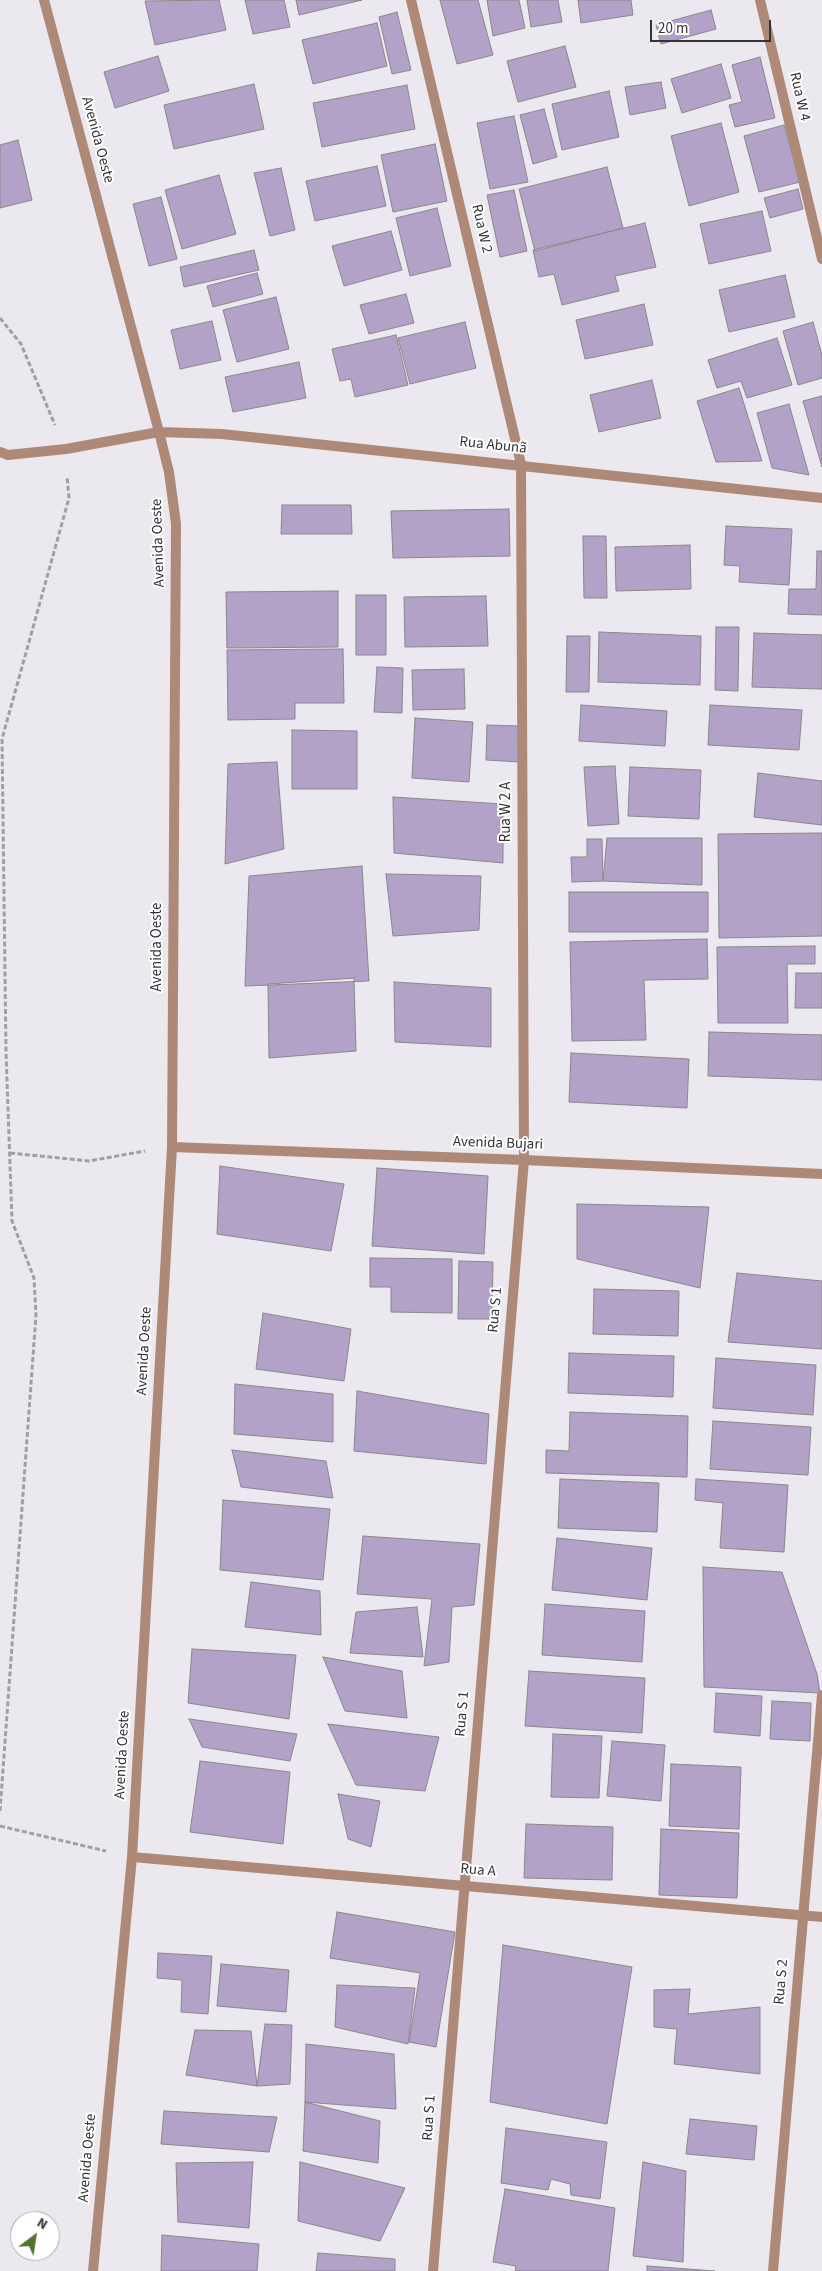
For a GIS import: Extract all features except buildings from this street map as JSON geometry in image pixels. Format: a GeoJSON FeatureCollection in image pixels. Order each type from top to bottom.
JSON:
{"type":"FeatureCollection","features":[{"type":"Feature","properties":{"kind":"street","name":"Avenida Oeste"},"geometry":{"type":"LineString","coordinates":[[44,0],[159,432],[169,472],[176,524],[172,1147],[132,1857],[93,2271]]}},
{"type":"Feature","properties":{"kind":"street","name":"Rua W 2"},"geometry":{"type":"LineString","coordinates":[[411,0],[521,464]]}},
{"type":"Feature","properties":{"kind":"street","name":"Rua W 4"},"geometry":{"type":"LineString","coordinates":[[760,0],[822,258]]}},
{"type":"Feature","properties":{"kind":"street"},"geometry":{"type":"LineString","coordinates":[[0,464],[4,454],[66,449],[159,432]]}},
{"type":"Feature","properties":{"kind":"street","name":"Rua Abunã"},"geometry":{"type":"LineString","coordinates":[[159,432],[222,434],[521,464],[822,498]]}},
{"type":"Feature","properties":{"kind":"street","name":"Rua W 2 A"},"geometry":{"type":"LineString","coordinates":[[521,464],[524,1160]]}},
{"type":"Feature","properties":{"kind":"street","name":"Avenida Bujari"},"geometry":{"type":"LineString","coordinates":[[172,1147],[524,1160],[822,1174]]}},
{"type":"Feature","properties":{"kind":"street","name":"Rua S 1"},"geometry":{"type":"LineString","coordinates":[[433,2271],[463,1885],[524,1160]]}},
{"type":"Feature","properties":{"kind":"street","name":"Rua S 2"},"geometry":{"type":"LineString","coordinates":[[773,2271],[822,1695]]}},
{"type":"Feature","properties":{"kind":"street","name":"Rua A"},"geometry":{"type":"LineString","coordinates":[[132,1857],[822,1917]]}},
{"type":"Feature","properties":{"kind":"path"},"geometry":{"type":"LineString","coordinates":[[0,318],[21,344],[66,449],[68,498],[2,739],[12,1222],[34,1278],[36,1315],[0,1811]]}},
{"type":"Feature","properties":{"kind":"path"},"geometry":{"type":"LineString","coordinates":[[10,1154],[89,1161],[172,1147]]}},
{"type":"Feature","properties":{"kind":"path"},"geometry":{"type":"LineString","coordinates":[[0,1826],[132,1857]]}}]}
